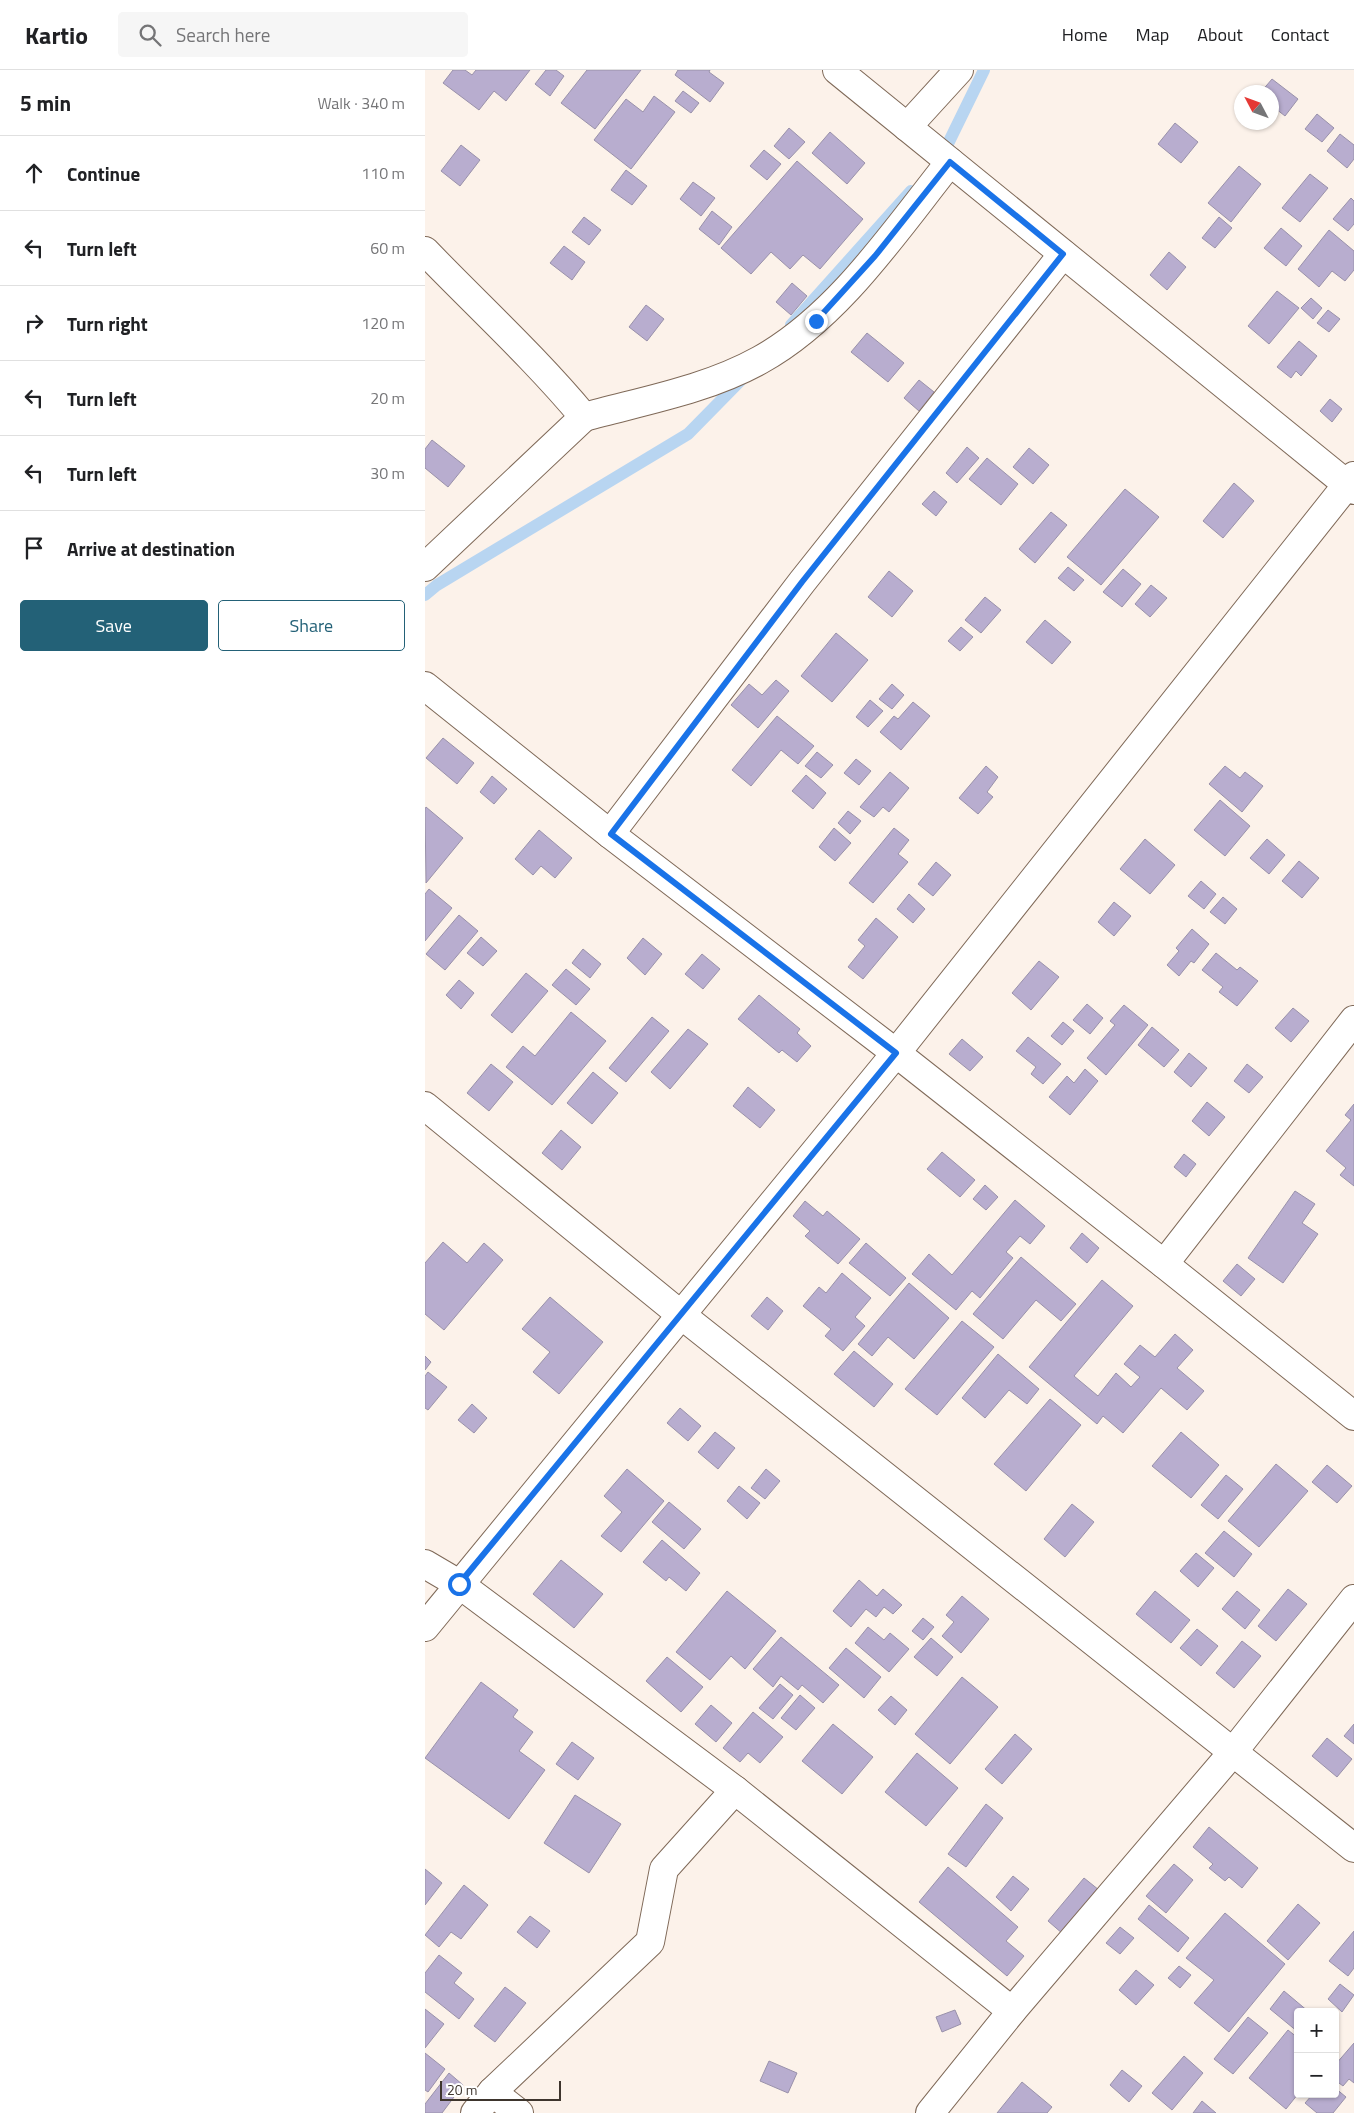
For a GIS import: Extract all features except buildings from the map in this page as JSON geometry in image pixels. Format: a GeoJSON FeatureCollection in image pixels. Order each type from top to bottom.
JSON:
{"type":"FeatureCollection","features":[{"type":"Feature","properties":{"kind":"street"},"geometry":{"type":"LineString","coordinates":[[425,1627],[896,1053],[1352,483],[1063,254],[837,70]]}},
{"type":"Feature","properties":{"kind":"street"},"geometry":{"type":"LineString","coordinates":[[907,127],[959,70]]}},
{"type":"Feature","properties":{"kind":"street"},"geometry":{"type":"LineString","coordinates":[[425,567],[584,417],[707,383],[760,360],[816,321],[875,256],[950,162]]}},
{"type":"Feature","properties":{"kind":"street"},"geometry":{"type":"LineString","coordinates":[[425,251],[498,327],[550,377],[584,417]]}},
{"type":"Feature","properties":{"kind":"street"},"geometry":{"type":"LineString","coordinates":[[611,834],[802,582],[1063,254]]}},
{"type":"Feature","properties":{"kind":"street"},"geometry":{"type":"LineString","coordinates":[[425,686],[611,834],[896,1053],[1354,1416]]}},
{"type":"Feature","properties":{"kind":"street"},"geometry":{"type":"LineString","coordinates":[[1164,1264],[1354,1020]]}},
{"type":"Feature","properties":{"kind":"street"},"geometry":{"type":"LineString","coordinates":[[425,1106],[681,1314],[1354,1848]]}},
{"type":"Feature","properties":{"kind":"street"},"geometry":{"type":"LineString","coordinates":[[425,1564],[459,1584],[735,1790],[1012,2011]]}},
{"type":"Feature","properties":{"kind":"street"},"geometry":{"type":"LineString","coordinates":[[930,2113],[1012,2011],[1233,1752],[1354,1599]]}},
{"type":"Feature","properties":{"kind":"street"},"geometry":{"type":"LineString","coordinates":[[475,2113],[492,2092],[650,1942],[664,1869],[735,1790]]}},
{"type":"Feature","properties":{"kind":"street"},"geometry":{"type":"LineString","coordinates":[[492,2092],[519,2113]]}},
{"type":"Feature","properties":{"kind":"waterway"},"geometry":{"type":"LineString","coordinates":[[941,158],[984,70]]}},
{"type":"Feature","properties":{"kind":"waterway"},"geometry":{"type":"LineString","coordinates":[[791,325],[911,191]]}},
{"type":"Feature","properties":{"kind":"waterway"},"geometry":{"type":"LineString","coordinates":[[425,595],[437,585],[688,434],[744,377]]}},
{"type":"Feature","properties":{"kind":"route"},"geometry":{"type":"LineString","coordinates":[[459,1584],[896,1053],[611,834],[802,582],[1063,254],[950,162],[875,256],[816,321]]}}]}
